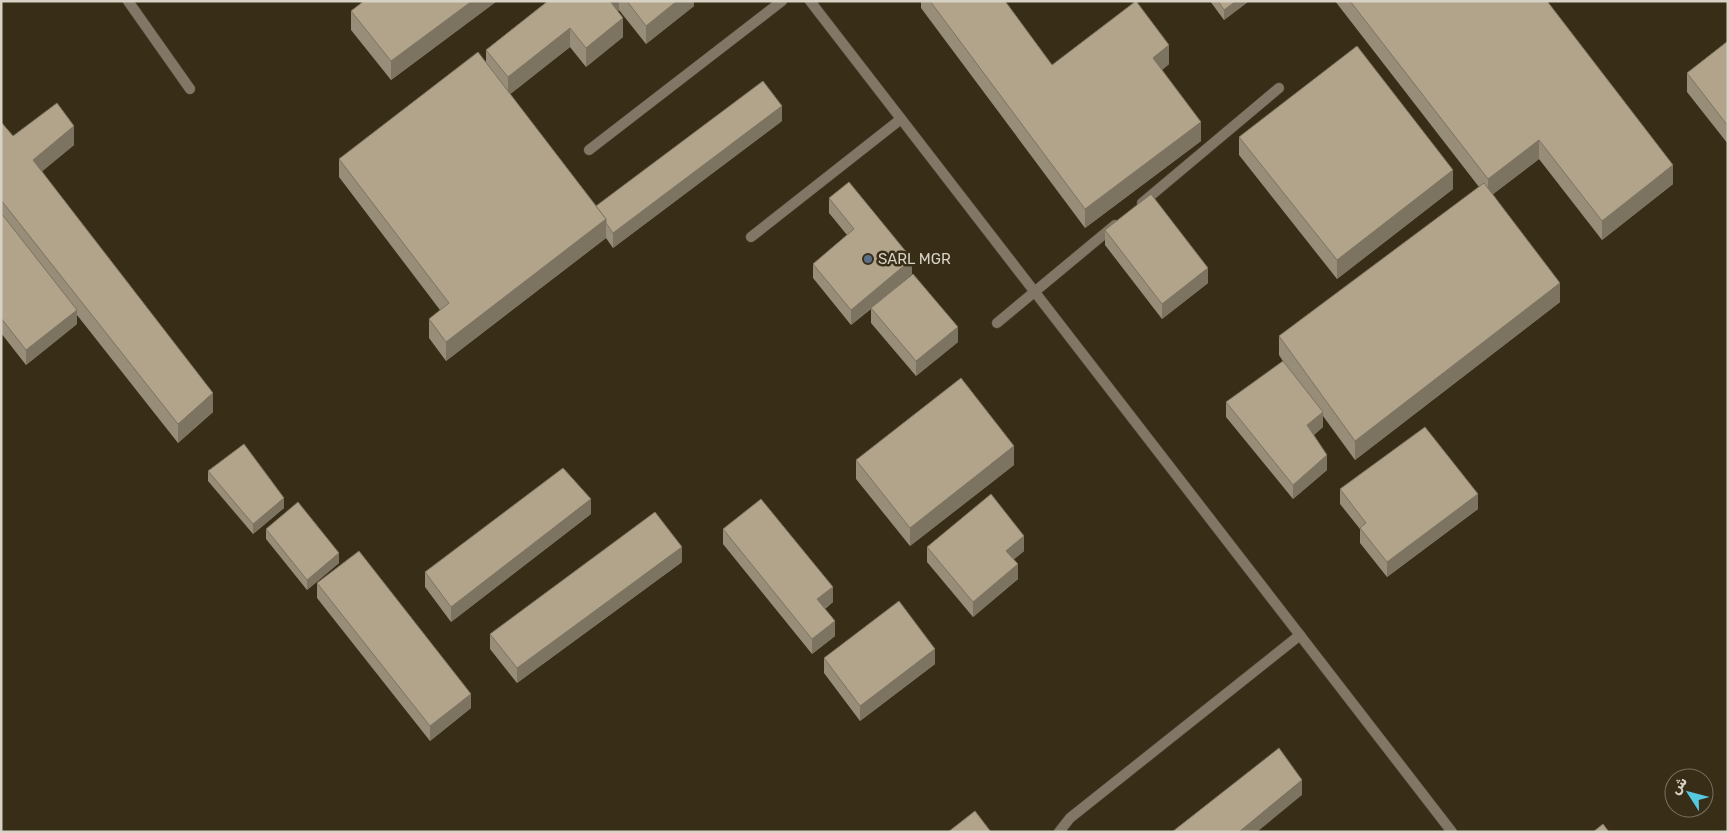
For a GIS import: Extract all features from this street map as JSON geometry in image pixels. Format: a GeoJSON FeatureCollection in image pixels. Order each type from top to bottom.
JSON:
{"type":"FeatureCollection","features":[{"type":"Feature","properties":{"kind":"lane"},"geometry":{"type":"LineString","coordinates":[[128,1],[190,89]]}},
{"type":"Feature","properties":{"kind":"lane"},"geometry":{"type":"LineString","coordinates":[[589,150],[782,1]]}},
{"type":"Feature","properties":{"kind":"lane"},"geometry":{"type":"LineString","coordinates":[[810,1],[1452,832]]}},
{"type":"Feature","properties":{"kind":"lane"},"geometry":{"type":"LineString","coordinates":[[997,323],[1279,88]]}},
{"type":"Feature","properties":{"kind":"lane"},"geometry":{"type":"LineString","coordinates":[[751,237],[901,119]]}},
{"type":"Feature","properties":{"kind":"lane"},"geometry":{"type":"LineString","coordinates":[[1059,832],[1070,818],[1300,635]]}},
{"type":"Feature","properties":{"kind":"building"},"geometry":{"type":"Polygon","coordinates":[[[364,1],[472,1],[391,61],[351,11],[364,1]]]}},
{"type":"Feature","properties":{"kind":"building"},"geometry":{"type":"Polygon","coordinates":[[[548,1],[610,1],[623,18],[586,48],[570,28],[508,77],[486,50],[548,1]]]}},
{"type":"Feature","properties":{"kind":"building"},"geometry":{"type":"Polygon","coordinates":[[[627,1],[677,1],[646,26],[627,1]]]}},
{"type":"Feature","properties":{"kind":"building"},"geometry":{"type":"Polygon","coordinates":[[[930,1],[1005,1],[1052,65],[1136,1],[1169,45],[1153,58],[1201,122],[1085,209],[930,1]]]}},
{"type":"Feature","properties":{"kind":"building"},"geometry":{"type":"Polygon","coordinates":[[[1218,1],[1236,1],[1224,10],[1218,1]]]}},
{"type":"Feature","properties":{"kind":"building"},"geometry":{"type":"Polygon","coordinates":[[[1350,1],[1547,1],[1673,165],[1602,221],[1539,140],[1488,179],[1350,1]]]}},
{"type":"Feature","properties":{"kind":"building"},"geometry":{"type":"Polygon","coordinates":[[[1728,41],[1728,126],[1687,73],[1728,41]]]}},
{"type":"Feature","properties":{"kind":"building"},"geometry":{"type":"Polygon","coordinates":[[[1357,46],[1453,170],[1337,260],[1239,137],[1357,46]]]}},
{"type":"Feature","properties":{"kind":"building"},"geometry":{"type":"Polygon","coordinates":[[[478,52],[606,219],[446,342],[429,319],[449,303],[339,159],[478,52]]]}},
{"type":"Feature","properties":{"kind":"building"},"geometry":{"type":"Polygon","coordinates":[[[763,81],[782,106],[613,233],[606,223],[606,219],[596,206],[763,81]]]}},
{"type":"Feature","properties":{"kind":"building"},"geometry":{"type":"Polygon","coordinates":[[[57,103],[74,126],[33,160],[213,393],[178,424],[1,200],[1,122],[13,136],[57,103]]]}},
{"type":"Feature","properties":{"kind":"building","name":"SARL MGR"},"geometry":{"type":"Polygon","coordinates":[[[849,182],[912,259],[851,310],[813,264],[854,229],[829,198],[849,182]]]}},
{"type":"Feature","properties":{"kind":"building"},"geometry":{"type":"Polygon","coordinates":[[[1484,183],[1560,283],[1355,441],[1279,336],[1484,183]]]}},
{"type":"Feature","properties":{"kind":"building"},"geometry":{"type":"Polygon","coordinates":[[[1151,194],[1208,268],[1162,304],[1105,230],[1151,194]]]}},
{"type":"Feature","properties":{"kind":"building"},"geometry":{"type":"Polygon","coordinates":[[[1,213],[77,310],[26,350],[1,318],[1,213]]]}},
{"type":"Feature","properties":{"kind":"building"},"geometry":{"type":"Polygon","coordinates":[[[913,274],[958,327],[916,361],[871,308],[913,274]]]}},
{"type":"Feature","properties":{"kind":"building"},"geometry":{"type":"Polygon","coordinates":[[[1283,361],[1323,412],[1307,425],[1327,455],[1293,485],[1226,402],[1283,361]]]}},
{"type":"Feature","properties":{"kind":"building"},"geometry":{"type":"Polygon","coordinates":[[[961,378],[1014,446],[910,528],[856,460],[961,378]]]}},
{"type":"Feature","properties":{"kind":"building"},"geometry":{"type":"Polygon","coordinates":[[[1425,427],[1478,494],[1387,562],[1360,528],[1366,523],[1340,489],[1425,427]]]}},
{"type":"Feature","properties":{"kind":"building"},"geometry":{"type":"Polygon","coordinates":[[[244,444],[284,498],[253,524],[208,471],[244,444]]]}},
{"type":"Feature","properties":{"kind":"building"},"geometry":{"type":"Polygon","coordinates":[[[563,468],[591,499],[451,607],[425,572],[563,468]]]}},
{"type":"Feature","properties":{"kind":"building"},"geometry":{"type":"Polygon","coordinates":[[[991,494],[1024,536],[1006,551],[1018,564],[973,602],[927,547],[991,494]]]}},
{"type":"Feature","properties":{"kind":"building"},"geometry":{"type":"Polygon","coordinates":[[[761,499],[833,587],[817,599],[835,621],[812,639],[723,529],[761,499]]]}},
{"type":"Feature","properties":{"kind":"building"},"geometry":{"type":"Polygon","coordinates":[[[298,502],[339,553],[307,580],[266,529],[298,502]]]}},
{"type":"Feature","properties":{"kind":"building"},"geometry":{"type":"Polygon","coordinates":[[[655,512],[682,547],[517,668],[490,634],[655,512]]]}},
{"type":"Feature","properties":{"kind":"building"},"geometry":{"type":"Polygon","coordinates":[[[359,551],[471,694],[430,726],[317,583],[359,551]]]}},
{"type":"Feature","properties":{"kind":"building"},"geometry":{"type":"Polygon","coordinates":[[[899,601],[935,649],[860,706],[824,658],[899,601]]]}},
{"type":"Feature","properties":{"kind":"building"},"geometry":{"type":"Polygon","coordinates":[[[1279,748],[1302,780],[1239,832],[1172,832],[1279,748]]]}},
{"type":"Feature","properties":{"kind":"building"},"geometry":{"type":"Polygon","coordinates":[[[975,811],[991,832],[948,832],[975,811]]]}},
{"type":"Feature","properties":{"kind":"building"},"geometry":{"type":"Polygon","coordinates":[[[1603,824],[1609,832],[1593,832],[1603,824]]]}},
{"type":"Feature","properties":{"kind":"place","name":"SARL MGR"},"geometry":{"type":"Point","coordinates":[868,259]}}]}
